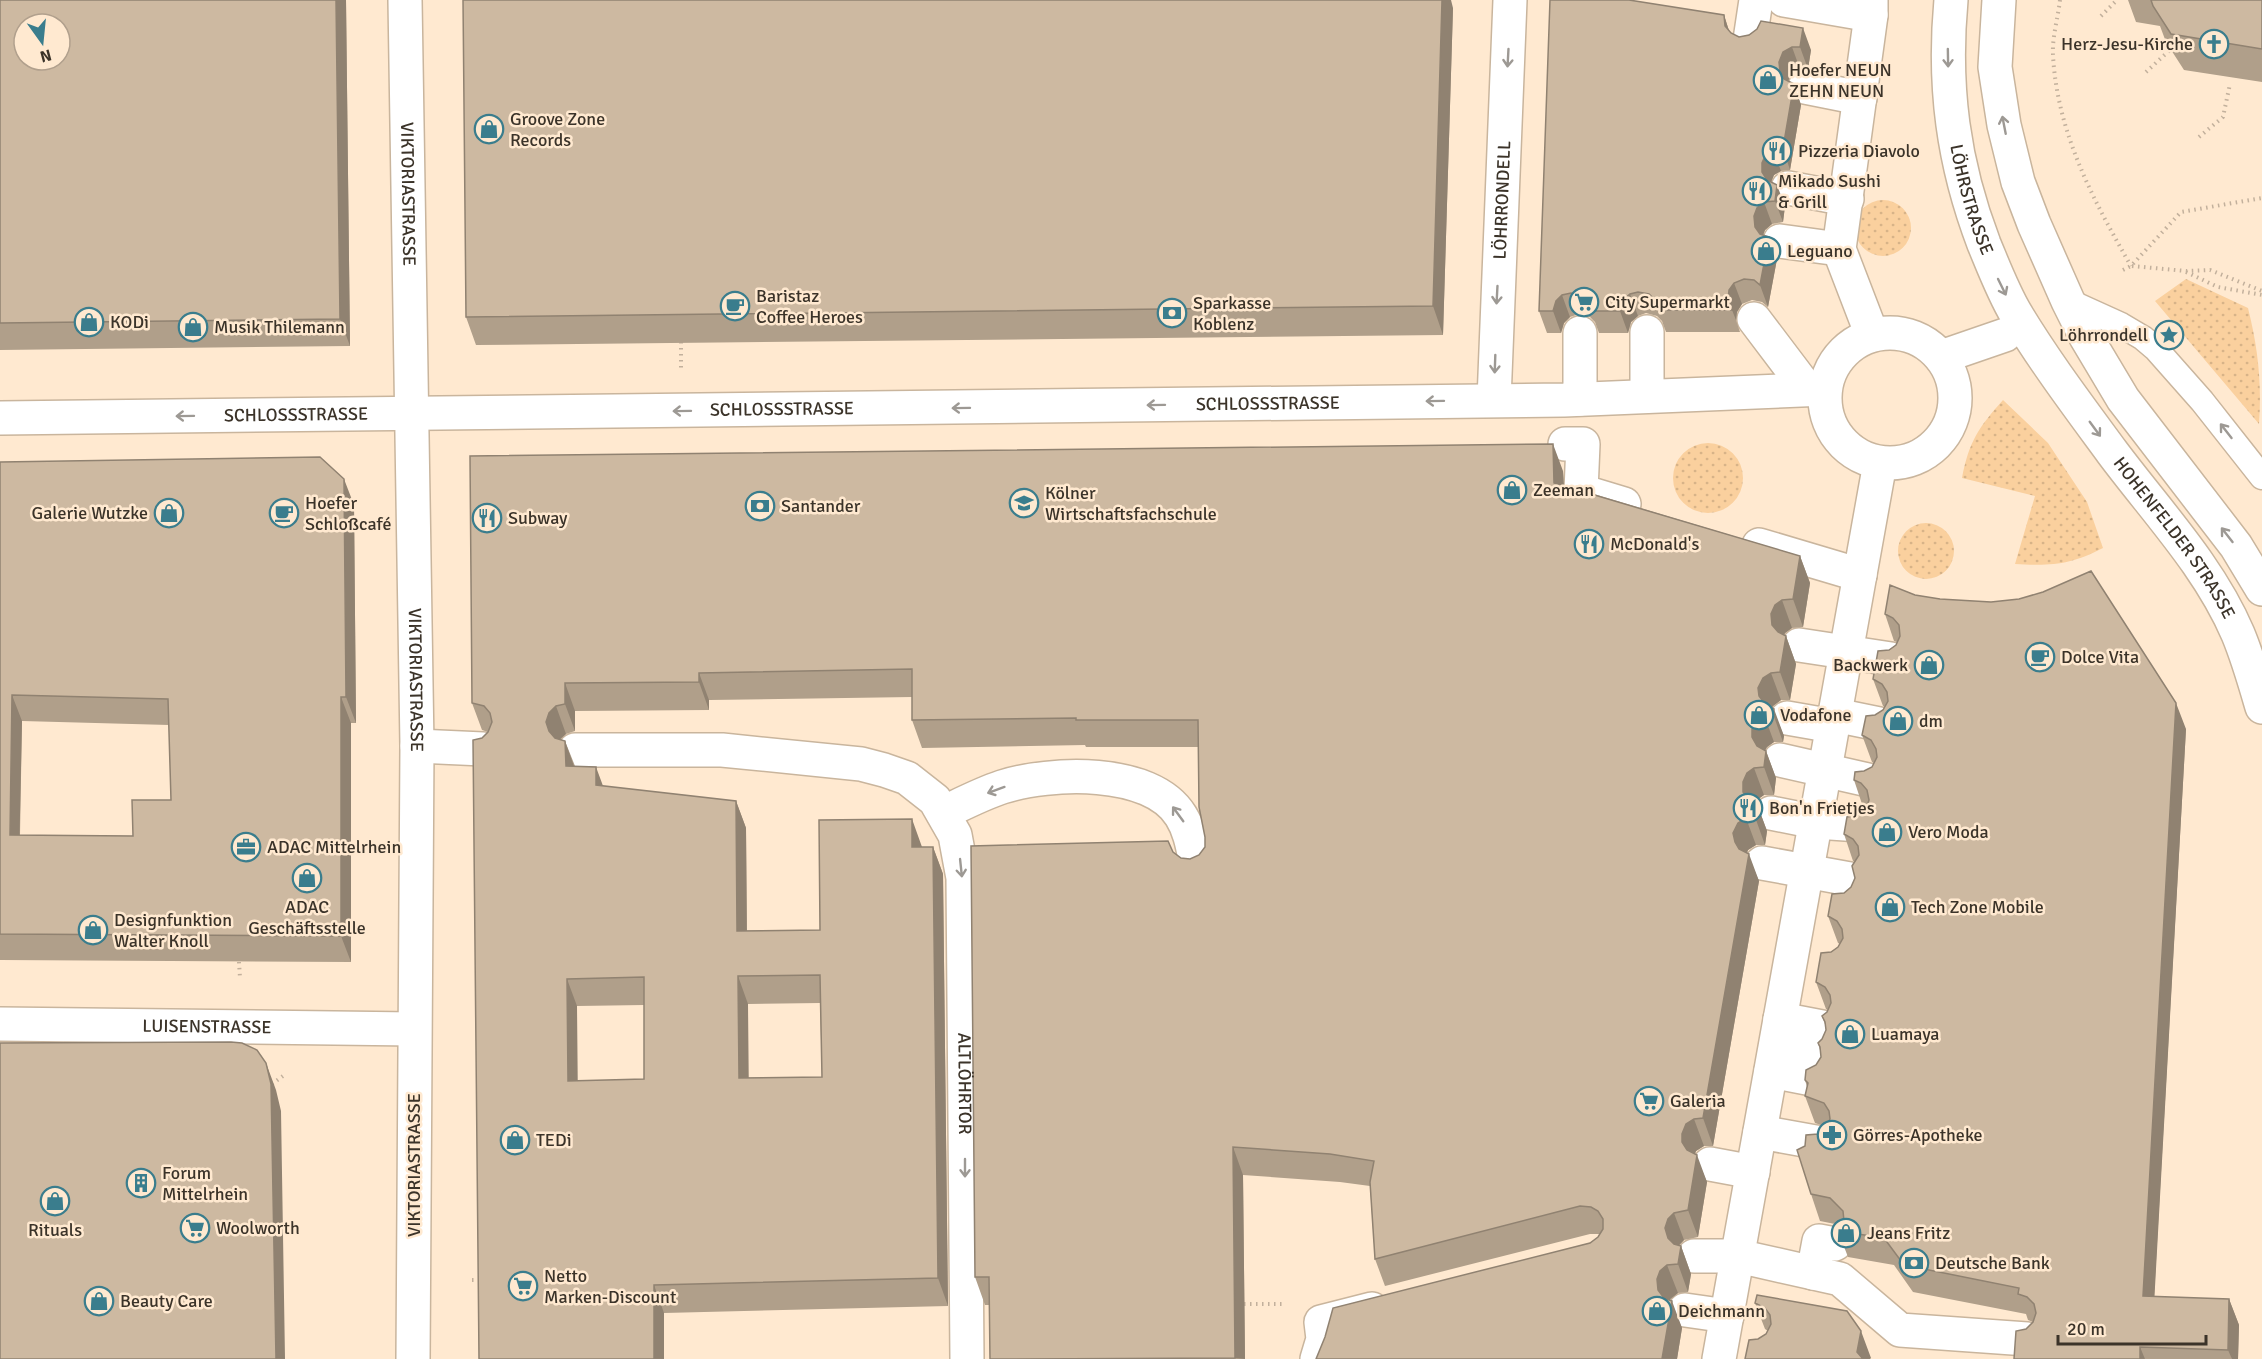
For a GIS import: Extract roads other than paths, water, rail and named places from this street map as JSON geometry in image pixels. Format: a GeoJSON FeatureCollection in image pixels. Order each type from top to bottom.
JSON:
{"type":"FeatureCollection","features":[{"type":"Feature","properties":{"kind":"street","name":"VIKTORIASTRASSE"},"geometry":{"type":"LineString","coordinates":[[405,0],[417,746],[413,1359]]}},
{"type":"Feature","properties":{"kind":"street","name":"LÖHRRONDELL"},"geometry":{"type":"LineString","coordinates":[[1494,400],[1510,0]]}},
{"type":"Feature","properties":{"kind":"street"},"geometry":{"type":"LineString","coordinates":[[1750,40],[1756,0]]}},
{"type":"Feature","properties":{"kind":"street"},"geometry":{"type":"LineString","coordinates":[[1784,0],[1875,5],[1839,249],[1872,335]]}},
{"type":"Feature","properties":{"kind":"street","name":"LÖHRSTRASSE"},"geometry":{"type":"LineString","coordinates":[[1950,0],[1947,42],[1950,113],[1963,180],[1976,224],[2006,295],[2061,382]]}},
{"type":"Feature","properties":{"kind":"street"},"geometry":{"type":"LineString","coordinates":[[1999,0],[1995,67],[2008,144],[2018,182],[2034,224],[2068,301],[2104,368],[2144,428],[2236,546],[2262,589]]}},
{"type":"Feature","properties":{"kind":"street"},"geometry":{"type":"LineString","coordinates":[[1805,87],[1860,98]]}},
{"type":"Feature","properties":{"kind":"street"},"geometry":{"type":"LineString","coordinates":[[1789,180],[1848,190]]}},
{"type":"Feature","properties":{"kind":"street"},"geometry":{"type":"LineString","coordinates":[[1780,241],[1839,249]]}},
{"type":"Feature","properties":{"kind":"street"},"geometry":{"type":"LineString","coordinates":[[1754,319],[1816,389],[1837,437],[1859,456],[1880,463],[1902,462],[1923,455],[1941,440],[1950,424],[1956,402],[1953,377],[1941,357],[1916,338],[1894,332],[1872,335],[1851,345],[1816,389]]}},
{"type":"Feature","properties":{"kind":"street"},"geometry":{"type":"LineString","coordinates":[[1658,332],[1658,396]]}},
{"type":"Feature","properties":{"kind":"street"},"geometry":{"type":"LineString","coordinates":[[1580,333],[1572,399],[1816,389]]}},
{"type":"Feature","properties":{"kind":"street"},"geometry":{"type":"LineString","coordinates":[[1941,357],[2005,335]]}},
{"type":"Feature","properties":{"kind":"street","name":"HOHENFELDER STRASSE"},"geometry":{"type":"LineString","coordinates":[[2061,382],[2209,581],[2237,633],[2262,707]]}},
{"type":"Feature","properties":{"kind":"street","name":"SCHLOSSSTRASSE"},"geometry":{"type":"LineString","coordinates":[[0,418],[1572,399]]}},
{"type":"Feature","properties":{"kind":"street"},"geometry":{"type":"LineString","coordinates":[[1565,444],[1583,444],[1581,491],[1616,513],[1656,513]]}},
{"type":"Feature","properties":{"kind":"street"},"geometry":{"type":"LineString","coordinates":[[1685,1311],[1730,1341],[1738,1256],[1880,463]]}},
{"type":"Feature","properties":{"kind":"street"},"geometry":{"type":"LineString","coordinates":[[1747,550],[1860,575]]}},
{"type":"Feature","properties":{"kind":"street"},"geometry":{"type":"LineString","coordinates":[[1799,645],[1891,659]]}},
{"type":"Feature","properties":{"kind":"street"},"geometry":{"type":"LineString","coordinates":[[1787,718],[1879,724]]}},
{"type":"Feature","properties":{"kind":"street"},"geometry":{"type":"LineString","coordinates":[[417,746],[483,749]]}},
{"type":"Feature","properties":{"kind":"street","name":"ALTLÖHRTOR"},"geometry":{"type":"LineString","coordinates":[[575,750],[722,750],[861,764],[907,778],[935,800],[954,836],[963,878],[967,1359]]}},
{"type":"Feature","properties":{"kind":"street"},"geometry":{"type":"LineString","coordinates":[[1780,760],[1868,780]]}},
{"type":"Feature","properties":{"kind":"street"},"geometry":{"type":"LineString","coordinates":[[943,813],[995,790],[1031,780],[1063,777],[1119,779],[1142,787],[1165,799],[1180,814],[1191,836],[1197,868]]}},
{"type":"Feature","properties":{"kind":"street"},"geometry":{"type":"LineString","coordinates":[[1770,813],[1816,822],[1860,825]]}},
{"type":"Feature","properties":{"kind":"street"},"geometry":{"type":"LineString","coordinates":[[1762,863],[1805,883],[1848,891]]}},
{"type":"Feature","properties":{"kind":"street"},"geometry":{"type":"LineString","coordinates":[[1792,952],[1824,959]]}},
{"type":"Feature","properties":{"kind":"street","name":"LUISENSTRASSE"},"geometry":{"type":"LineString","coordinates":[[0,1024],[414,1029]]}},
{"type":"Feature","properties":{"kind":"street"},"geometry":{"type":"LineString","coordinates":[[1776,1045],[1817,1053],[1776,1045]]}},
{"type":"Feature","properties":{"kind":"street"},"geometry":{"type":"LineString","coordinates":[[1762,1123],[1818,1133]]}},
{"type":"Feature","properties":{"kind":"street"},"geometry":{"type":"LineString","coordinates":[[1710,1164],[1753,1172]]}},
{"type":"Feature","properties":{"kind":"street"},"geometry":{"type":"LineString","coordinates":[[1813,1273],[1819,1241],[1835,1244]]}},
{"type":"Feature","properties":{"kind":"street"},"geometry":{"type":"LineString","coordinates":[[1694,1256],[1738,1256],[1840,1279],[1900,1330],[2027,1339]]}},
{"type":"Feature","properties":{"kind":"street"},"geometry":{"type":"LineString","coordinates":[[1317,1359],[1323,1339],[1321,1322],[1401,1302]]}},
{"type":"Feature","properties":{"kind":"lane"},"geometry":{"type":"LineString","coordinates":[[2068,301],[2121,325],[2156,349],[2202,401],[2262,477]]}},
{"type":"Feature","properties":{"kind":"place","name":"Herz-Jesu-Kirche"},"geometry":{"type":"Point","coordinates":[2214,44]}},
{"type":"Feature","properties":{"kind":"place","name":"Hoefer NEUN ZEHN NEUN"},"geometry":{"type":"Point","coordinates":[1768,80]}},
{"type":"Feature","properties":{"kind":"place","name":"Groove Zone Records"},"geometry":{"type":"Point","coordinates":[489,129]}},
{"type":"Feature","properties":{"kind":"place","name":"Pizzeria Diavolo"},"geometry":{"type":"Point","coordinates":[1777,151]}},
{"type":"Feature","properties":{"kind":"place","name":"Mikado Sushi & Grill"},"geometry":{"type":"Point","coordinates":[1757,191]}},
{"type":"Feature","properties":{"kind":"place","name":"Leguano"},"geometry":{"type":"Point","coordinates":[1766,251]}},
{"type":"Feature","properties":{"kind":"place","name":"City Supermarkt"},"geometry":{"type":"Point","coordinates":[1584,302]}},
{"type":"Feature","properties":{"kind":"place","name":"Baristaz Coffee Heroes"},"geometry":{"type":"Point","coordinates":[735,306]}},
{"type":"Feature","properties":{"kind":"place","name":"Sparkasse Koblenz"},"geometry":{"type":"Point","coordinates":[1172,313]}},
{"type":"Feature","properties":{"kind":"place","name":"KODi"},"geometry":{"type":"Point","coordinates":[89,322]}},
{"type":"Feature","properties":{"kind":"place","name":"Musik Thilemann"},"geometry":{"type":"Point","coordinates":[193,327]}},
{"type":"Feature","properties":{"kind":"place","name":"Löhrrondell"},"geometry":{"type":"Point","coordinates":[2169,335]}},
{"type":"Feature","properties":{"kind":"place","name":"Zeeman"},"geometry":{"type":"Point","coordinates":[1512,490]}},
{"type":"Feature","properties":{"kind":"place","name":"Kölner Wirtschaftsfachschule"},"geometry":{"type":"Point","coordinates":[1024,503]}},
{"type":"Feature","properties":{"kind":"place","name":"Santander"},"geometry":{"type":"Point","coordinates":[760,506]}},
{"type":"Feature","properties":{"kind":"place","name":"Galerie Wutzke"},"geometry":{"type":"Point","coordinates":[169,513]}},
{"type":"Feature","properties":{"kind":"place","name":"Hoefer Schloßcafé"},"geometry":{"type":"Point","coordinates":[284,513]}},
{"type":"Feature","properties":{"kind":"place","name":"Subway"},"geometry":{"type":"Point","coordinates":[487,518]}},
{"type":"Feature","properties":{"kind":"place","name":"McDonald's"},"geometry":{"type":"Point","coordinates":[1589,544]}},
{"type":"Feature","properties":{"kind":"place","name":"Dolce Vita"},"geometry":{"type":"Point","coordinates":[2040,657]}},
{"type":"Feature","properties":{"kind":"place","name":"Backwerk"},"geometry":{"type":"Point","coordinates":[1929,665]}},
{"type":"Feature","properties":{"kind":"place","name":"Vodafone"},"geometry":{"type":"Point","coordinates":[1759,715]}},
{"type":"Feature","properties":{"kind":"place","name":"dm"},"geometry":{"type":"Point","coordinates":[1898,721]}},
{"type":"Feature","properties":{"kind":"place","name":"Bon'n Frietjes"},"geometry":{"type":"Point","coordinates":[1748,808]}},
{"type":"Feature","properties":{"kind":"place","name":"Vero Moda"},"geometry":{"type":"Point","coordinates":[1887,832]}},
{"type":"Feature","properties":{"kind":"place","name":"ADAC Mittelrhein"},"geometry":{"type":"Point","coordinates":[246,847]}},
{"type":"Feature","properties":{"kind":"place","name":"ADAC Geschäftsstelle"},"geometry":{"type":"Point","coordinates":[307,878]}},
{"type":"Feature","properties":{"kind":"place","name":"Tech Zone Mobile"},"geometry":{"type":"Point","coordinates":[1890,907]}},
{"type":"Feature","properties":{"kind":"place","name":"Designfunktion Walter Knoll"},"geometry":{"type":"Point","coordinates":[93,930]}},
{"type":"Feature","properties":{"kind":"place","name":"Luamaya"},"geometry":{"type":"Point","coordinates":[1850,1034]}},
{"type":"Feature","properties":{"kind":"place","name":"Galeria"},"geometry":{"type":"Point","coordinates":[1649,1101]}},
{"type":"Feature","properties":{"kind":"place","name":"Görres-Apotheke"},"geometry":{"type":"Point","coordinates":[1832,1135]}},
{"type":"Feature","properties":{"kind":"place","name":"TEDi"},"geometry":{"type":"Point","coordinates":[515,1140]}},
{"type":"Feature","properties":{"kind":"place","name":"Forum Mittelrhein"},"geometry":{"type":"Point","coordinates":[141,1183]}},
{"type":"Feature","properties":{"kind":"place","name":"Rituals"},"geometry":{"type":"Point","coordinates":[55,1201]}},
{"type":"Feature","properties":{"kind":"place","name":"Woolworth"},"geometry":{"type":"Point","coordinates":[195,1228]}},
{"type":"Feature","properties":{"kind":"place","name":"Jeans Fritz"},"geometry":{"type":"Point","coordinates":[1846,1233]}},
{"type":"Feature","properties":{"kind":"place","name":"Deutsche Bank"},"geometry":{"type":"Point","coordinates":[1914,1263]}},
{"type":"Feature","properties":{"kind":"place","name":"Netto Marken-Discount"},"geometry":{"type":"Point","coordinates":[523,1286]}},
{"type":"Feature","properties":{"kind":"place","name":"Beauty Care"},"geometry":{"type":"Point","coordinates":[99,1301]}},
{"type":"Feature","properties":{"kind":"place","name":"Deichmann"},"geometry":{"type":"Point","coordinates":[1657,1311]}}]}
